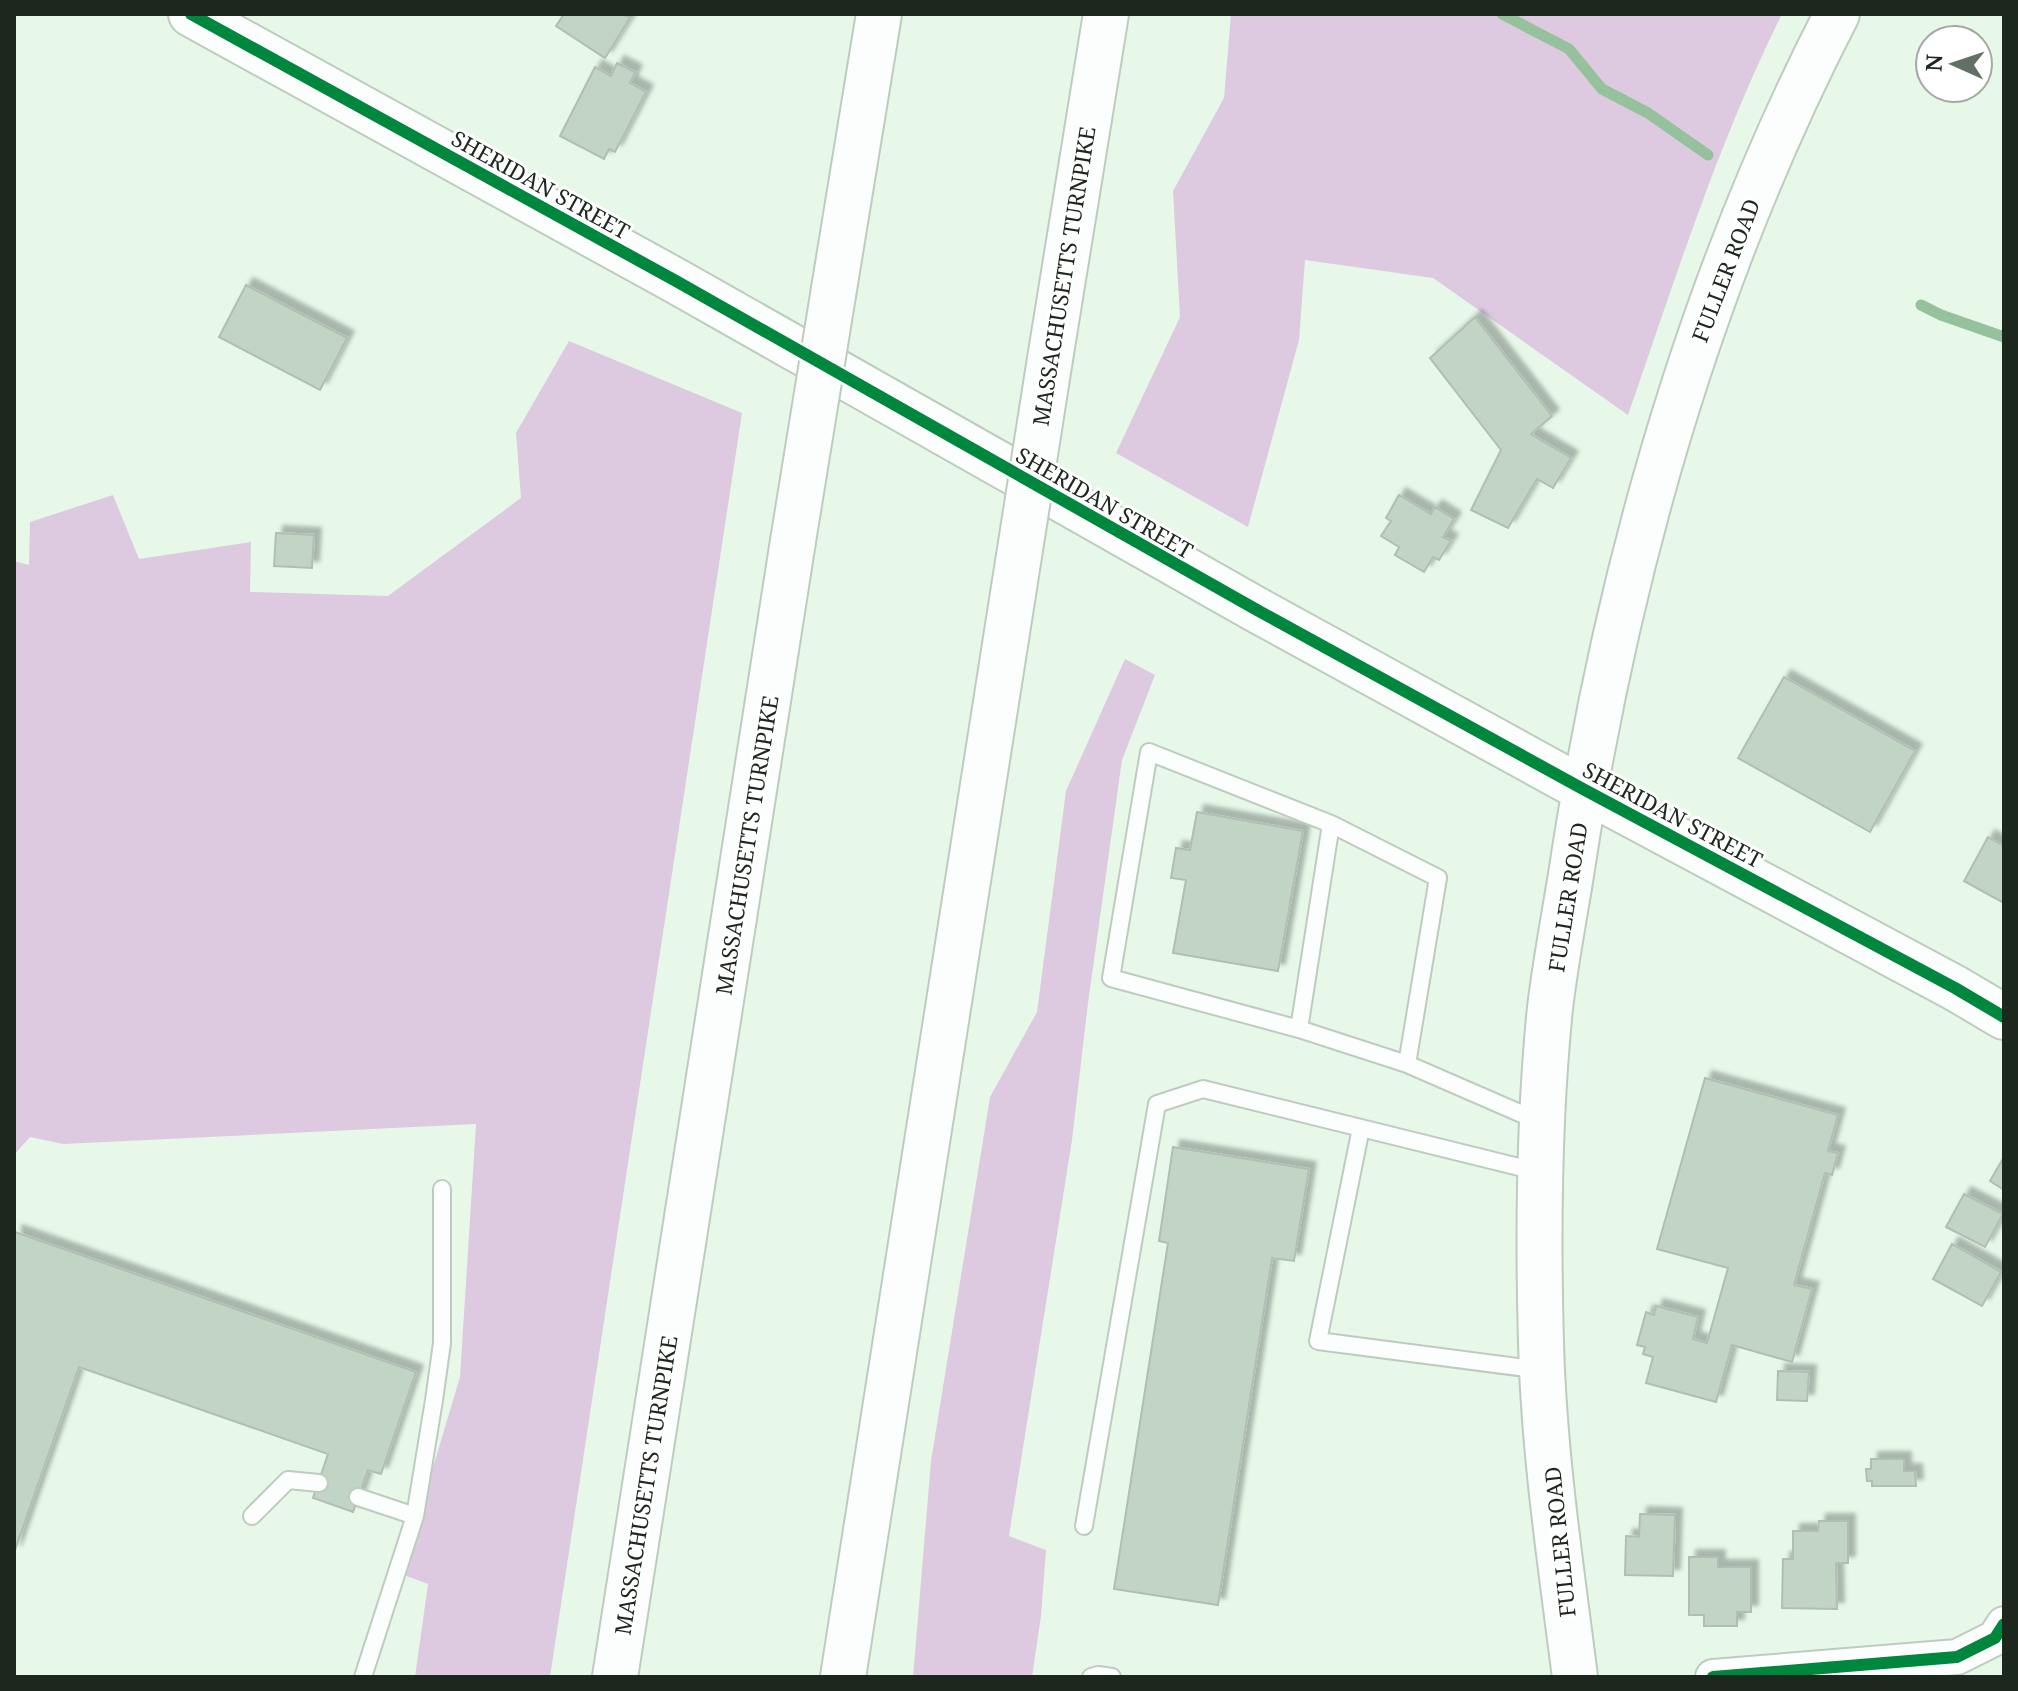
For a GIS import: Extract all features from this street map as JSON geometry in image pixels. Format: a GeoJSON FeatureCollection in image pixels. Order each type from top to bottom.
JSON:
{"type":"FeatureCollection","features":[{"type":"Feature","properties":{"kind":"main road","name":"SHERIDAN STREET"},"geometry":{"type":"LineString","coordinates":[[191,14],[676,281],[1257,610],[2004,1017]]}},
{"type":"Feature","properties":{"kind":"main road","name":"MASSACHUSETTS TURNPIKE"},"geometry":{"type":"LineString","coordinates":[[615,1677],[879,14]]}},
{"type":"Feature","properties":{"kind":"main road","name":"MASSACHUSETTS TURNPIKE"},"geometry":{"type":"LineString","coordinates":[[843,1677],[1106,14]]}},
{"type":"Feature","properties":{"kind":"main road","name":"FULLER ROAD"},"geometry":{"type":"LineString","coordinates":[[1575,1677],[1555,1525],[1543,1370],[1541,1172],[1550,1010],[1583,789],[1623,595],[1687,371],[1736,234],[1781,128],[1837,14]]}},
{"type":"Feature","properties":{"kind":"street"},"geometry":{"type":"LineString","coordinates":[[1713,1677],[1957,1657],[1999,1631]]}},
{"type":"Feature","properties":{"kind":"lane"},"geometry":{"type":"LineString","coordinates":[[1407,1064],[1438,878],[1331,824],[1149,752],[1111,978],[1299,1029],[1407,1064],[1544,1123]]}},
{"type":"Feature","properties":{"kind":"lane"},"geometry":{"type":"LineString","coordinates":[[1299,1029],[1331,824]]}},
{"type":"Feature","properties":{"kind":"lane"},"geometry":{"type":"LineString","coordinates":[[1084,1526],[1157,1104],[1203,1089],[1541,1172]]}},
{"type":"Feature","properties":{"kind":"lane"},"geometry":{"type":"LineString","coordinates":[[1361,1128],[1318,1341],[1543,1370]]}},
{"type":"Feature","properties":{"kind":"lane"},"geometry":{"type":"LineString","coordinates":[[363,1677],[415,1516],[442,1343],[442,1189]]}},
{"type":"Feature","properties":{"kind":"lane"},"geometry":{"type":"LineString","coordinates":[[252,1516],[288,1480],[319,1483]]}},
{"type":"Feature","properties":{"kind":"lane"},"geometry":{"type":"LineString","coordinates":[[358,1497],[415,1516]]}},
{"type":"Feature","properties":{"kind":"lane"},"geometry":{"type":"LineString","coordinates":[[1091,1677],[1112,1677]]}},
{"type":"Feature","properties":{"kind":"shaded area"},"geometry":{"type":"Polygon","coordinates":[[[1231,14],[1782,14],[1718,162],[1628,415],[1433,278],[1305,260],[1299,340],[1248,527],[1116,453],[1180,317],[1173,191],[1224,98],[1231,14]]]}},
{"type":"Feature","properties":{"kind":"shaded area"},"geometry":{"type":"Polygon","coordinates":[[[569,341],[742,413],[550,1677],[415,1677],[428,1584],[401,1574],[460,1377],[476,1124],[63,1144],[30,1137],[14,1155],[14,561],[29,565],[30,522],[113,495],[139,559],[251,542],[250,592],[388,596],[521,498],[516,433],[569,341]]]}},
{"type":"Feature","properties":{"kind":"shaded area"},"geometry":{"type":"Polygon","coordinates":[[[1125,659],[1155,675],[1122,760],[1072,1140],[1009,1536],[1046,1550],[1032,1677],[913,1677],[931,1461],[990,1097],[1037,1012],[1066,791],[1125,659]]]}},
{"type":"Feature","properties":{"kind":"building"},"geometry":{"type":"Polygon","coordinates":[[[564,14],[623,14],[630,18],[605,58],[556,26],[564,14]]]}},
{"type":"Feature","properties":{"kind":"building"},"geometry":{"type":"Polygon","coordinates":[[[617,63],[635,72],[630,83],[646,92],[615,152],[609,149],[604,159],[560,136],[595,67],[611,76],[617,63]]]}},
{"type":"Feature","properties":{"kind":"building"},"geometry":{"type":"Polygon","coordinates":[[[246,285],[347,338],[320,390],[219,337],[246,285]]]}},
{"type":"Feature","properties":{"kind":"building"},"geometry":{"type":"Polygon","coordinates":[[[1475,317],[1552,416],[1531,434],[1571,458],[1553,488],[1537,479],[1508,528],[1471,510],[1501,450],[1430,358],[1475,317]]]}},
{"type":"Feature","properties":{"kind":"building"},"geometry":{"type":"Polygon","coordinates":[[[1399,495],[1431,514],[1435,507],[1454,519],[1443,537],[1451,541],[1439,560],[1433,557],[1424,572],[1395,555],[1399,547],[1381,536],[1391,521],[1386,518],[1399,495]]]}},
{"type":"Feature","properties":{"kind":"building"},"geometry":{"type":"Polygon","coordinates":[[[276,533],[314,535],[312,568],[274,566],[276,533]]]}},
{"type":"Feature","properties":{"kind":"building"},"geometry":{"type":"Polygon","coordinates":[[[1784,677],[1915,751],[1870,832],[1738,758],[1784,677]]]}},
{"type":"Feature","properties":{"kind":"building"},"geometry":{"type":"Polygon","coordinates":[[[1197,812],[1303,831],[1278,971],[1173,953],[1186,880],[1171,878],[1176,848],[1190,850],[1197,812]]]}},
{"type":"Feature","properties":{"kind":"building"},"geometry":{"type":"Polygon","coordinates":[[[1988,837],[2004,846],[2004,903],[1964,881],[1988,837]]]}},
{"type":"Feature","properties":{"kind":"building"},"geometry":{"type":"Polygon","coordinates":[[[1705,1078],[1838,1115],[1828,1151],[1838,1153],[1832,1175],[1825,1173],[1794,1285],[1812,1289],[1792,1362],[1732,1345],[1716,1402],[1646,1383],[1653,1357],[1643,1354],[1645,1347],[1637,1345],[1646,1312],[1654,1315],[1656,1306],[1698,1317],[1693,1339],[1707,1343],[1728,1268],[1657,1249],[1705,1078]]]}},
{"type":"Feature","properties":{"kind":"building"},"geometry":{"type":"Polygon","coordinates":[[[1173,1147],[1309,1169],[1294,1261],[1272,1258],[1218,1605],[1114,1589],[1168,1243],[1159,1241],[1173,1147]]]}},
{"type":"Feature","properties":{"kind":"building"},"geometry":{"type":"Polygon","coordinates":[[[2004,1157],[2004,1190],[1990,1181],[2004,1157]]]}},
{"type":"Feature","properties":{"kind":"building"},"geometry":{"type":"Polygon","coordinates":[[[1964,1194],[2003,1214],[1985,1247],[1946,1227],[1964,1194]]]}},
{"type":"Feature","properties":{"kind":"building"},"geometry":{"type":"Polygon","coordinates":[[[15,1232],[416,1372],[381,1474],[368,1470],[353,1512],[313,1498],[328,1454],[79,1367],[14,1553],[15,1232]]]}},
{"type":"Feature","properties":{"kind":"building"},"geometry":{"type":"Polygon","coordinates":[[[1952,1244],[2001,1272],[1982,1306],[1933,1279],[1952,1244]]]}},
{"type":"Feature","properties":{"kind":"building"},"geometry":{"type":"Polygon","coordinates":[[[1778,1371],[1809,1372],[1807,1401],[1777,1400],[1778,1371]]]}},
{"type":"Feature","properties":{"kind":"building"},"geometry":{"type":"Polygon","coordinates":[[[1871,1459],[1904,1459],[1904,1471],[1915,1471],[1916,1486],[1872,1486],[1872,1481],[1867,1481],[1866,1469],[1871,1469],[1871,1459]]]}},
{"type":"Feature","properties":{"kind":"building"},"geometry":{"type":"Polygon","coordinates":[[[1640,1514],[1675,1515],[1673,1576],[1625,1575],[1626,1536],[1639,1537],[1640,1514]]]}},
{"type":"Feature","properties":{"kind":"building"},"geometry":{"type":"Polygon","coordinates":[[[1819,1521],[1848,1521],[1848,1563],[1836,1563],[1837,1609],[1782,1608],[1783,1559],[1793,1559],[1793,1531],[1818,1531],[1819,1521]]]}},
{"type":"Feature","properties":{"kind":"building"},"geometry":{"type":"Polygon","coordinates":[[[1689,1557],[1718,1557],[1718,1567],[1751,1567],[1751,1612],[1737,1612],[1737,1626],[1704,1626],[1704,1615],[1689,1615],[1689,1557]]]}},
{"type":"Feature","properties":{"kind":"waterway"},"geometry":{"type":"LineString","coordinates":[[1502,14],[1569,49],[1602,89],[1648,113],[1708,155]]}},
{"type":"Feature","properties":{"kind":"waterway"},"geometry":{"type":"LineString","coordinates":[[1921,305],[2004,337]]}},
{"type":"Feature","properties":{"kind":"cycle path"},"geometry":{"type":"LineString","coordinates":[[191,14],[676,281],[1257,610],[2004,1017]]}},
{"type":"Feature","properties":{"kind":"cycle path"},"geometry":{"type":"LineString","coordinates":[[1713,1677],[1957,1657],[1995,1638],[2004,1624]]}}]}
